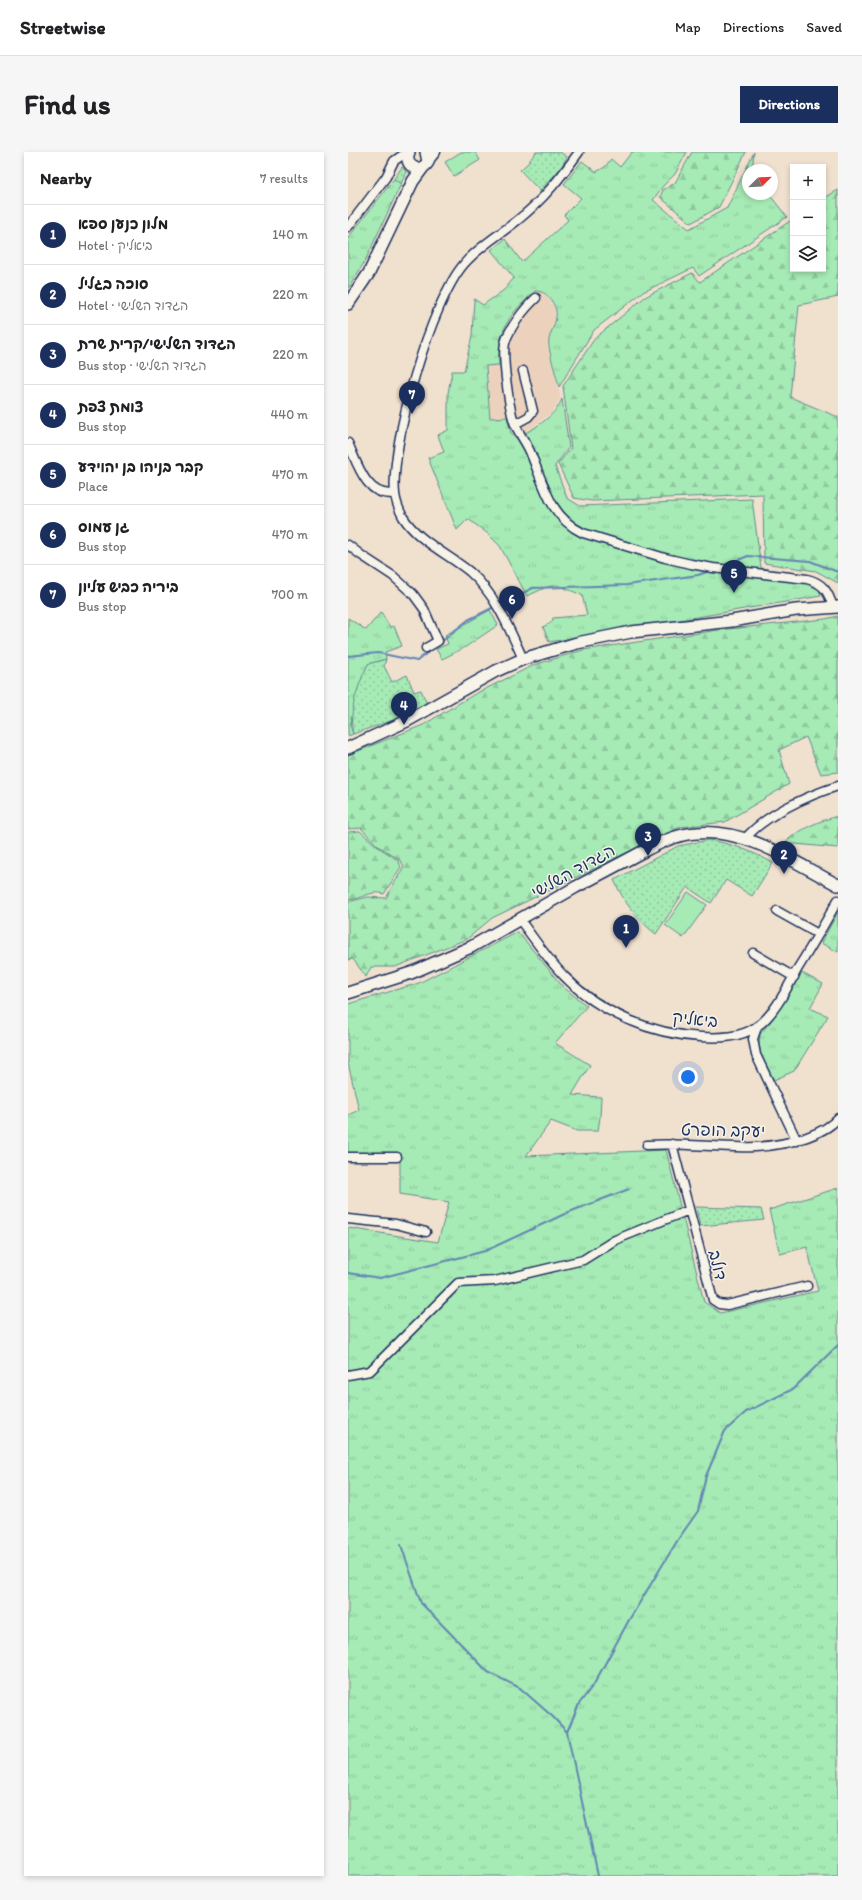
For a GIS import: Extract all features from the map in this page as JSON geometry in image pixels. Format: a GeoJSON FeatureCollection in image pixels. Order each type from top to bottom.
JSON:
{"type":"FeatureCollection","features":[{"type":"Feature","properties":{"kind":"street"},"geometry":{"type":"LineString","coordinates":[[348,227],[382,181],[394,159],[406,152],[413,181]]}},
{"type":"Feature","properties":{"kind":"street"},"geometry":{"type":"LineString","coordinates":[[394,159],[404,161],[416,168],[436,152]]}},
{"type":"Feature","properties":{"kind":"street"},"geometry":{"type":"LineString","coordinates":[[523,659],[502,614],[490,594],[470,572],[412,529],[399,509],[395,493],[398,449],[407,403],[428,337],[450,285],[468,259],[516,221],[545,195],[579,152]]}},
{"type":"Feature","properties":{"kind":"street"},"geometry":{"type":"LineString","coordinates":[[348,304],[369,273],[413,181],[426,160]]}},
{"type":"Feature","properties":{"kind":"street"},"geometry":{"type":"LineString","coordinates":[[348,748],[407,721],[490,674],[523,659],[578,643],[631,632],[732,621],[835,607],[823,586],[812,580],[691,564],[583,533],[573,528],[560,516],[543,488],[531,453],[515,424],[511,412],[504,355],[505,344],[520,316],[536,298]]}},
{"type":"Feature","properties":{"kind":"street"},"geometry":{"type":"LineString","coordinates":[[515,424],[528,418],[533,411],[523,371]]}},
{"type":"Feature","properties":{"kind":"street"},"geometry":{"type":"LineString","coordinates":[[348,443],[364,477],[370,486],[382,493],[395,493]]}},
{"type":"Feature","properties":{"kind":"street"},"geometry":{"type":"LineString","coordinates":[[348,545],[399,580],[419,601],[438,641],[426,648]]}},
{"type":"Feature","properties":{"kind":"street"},"geometry":{"type":"LineString","coordinates":[[348,742],[360,738],[370,738]]}},
{"type":"Feature","properties":{"kind":"street"},"geometry":{"type":"LineString","coordinates":[[745,839],[760,823],[810,797],[838,786]]}},
{"type":"Feature","properties":{"kind":"street","name":"הגדוד השלישי"},"geometry":{"type":"LineString","coordinates":[[348,993],[434,964],[471,948],[576,887],[662,842],[697,832],[721,833],[745,839],[772,850],[838,885]]}},
{"type":"Feature","properties":{"kind":"street","name":"ביאליק"},"geometry":{"type":"LineString","coordinates":[[520,920],[549,959],[566,977],[598,1004],[649,1028],[672,1033],[717,1038],[734,1036],[757,1027],[766,1019],[794,977],[838,900]]}},
{"type":"Feature","properties":{"kind":"street"},"geometry":{"type":"LineString","coordinates":[[777,911],[818,934]]}},
{"type":"Feature","properties":{"kind":"street"},"geometry":{"type":"LineString","coordinates":[[753,953],[794,977]]}},
{"type":"Feature","properties":{"kind":"street"},"geometry":{"type":"LineString","coordinates":[[757,1027],[753,1039],[756,1055],[797,1141]]}},
{"type":"Feature","properties":{"kind":"street","name":"יעקב הופרט"},"geometry":{"type":"LineString","coordinates":[[647,1145],[672,1144],[734,1148],[769,1147],[797,1141],[825,1129],[838,1118]]}},
{"type":"Feature","properties":{"kind":"street","name":"דולב"},"geometry":{"type":"LineString","coordinates":[[672,1144],[709,1290],[713,1300],[719,1304],[737,1303],[807,1286]]}},
{"type":"Feature","properties":{"kind":"street"},"geometry":{"type":"LineString","coordinates":[[348,1157],[397,1157]]}},
{"type":"Feature","properties":{"kind":"street"},"geometry":{"type":"LineString","coordinates":[[348,1375],[370,1371],[458,1282],[495,1281],[584,1260],[615,1240],[689,1210]]}},
{"type":"Feature","properties":{"kind":"street"},"geometry":{"type":"LineString","coordinates":[[348,1219],[396,1224],[426,1232]]}},
{"type":"Feature","properties":{"kind":"shaded area"},"geometry":{"type":"Polygon","coordinates":[[[536,292],[540,292],[547,297],[554,306],[555,319],[547,346],[561,399],[551,413],[528,431],[516,437],[512,432],[508,416],[490,417],[487,366],[500,365],[500,340],[510,320],[522,304],[536,292]]]}},
{"type":"Feature","properties":{"kind":"green space"},"geometry":{"type":"Polygon","coordinates":[[[461,152],[475,152],[480,160],[454,176],[445,162],[461,152]]]}},
{"type":"Feature","properties":{"kind":"green space"},"geometry":{"type":"Polygon","coordinates":[[[536,152],[560,152],[567,157],[560,169],[540,191],[520,170],[527,164],[536,152]]]}},
{"type":"Feature","properties":{"kind":"green space"},"geometry":{"type":"Polygon","coordinates":[[[632,152],[687,152],[675,174],[663,186],[653,200],[689,229],[727,208],[742,177],[742,200],[774,200],[787,217],[699,276],[693,268],[643,292],[594,330],[559,387],[549,347],[550,336],[556,319],[555,307],[546,295],[542,292],[535,291],[512,315],[507,323],[500,341],[499,365],[486,366],[490,418],[507,417],[511,433],[516,438],[536,427],[549,417],[559,406],[562,399],[569,447],[555,466],[567,498],[580,506],[752,499],[761,568],[815,578],[821,596],[549,642],[543,627],[552,622],[553,618],[587,615],[582,595],[557,585],[547,587],[527,596],[500,546],[487,533],[468,519],[457,530],[428,458],[444,452],[438,435],[448,430],[448,393],[452,371],[464,371],[472,336],[474,299],[483,305],[504,290],[514,278],[491,250],[505,239],[522,262],[568,220],[564,215],[581,198],[564,184],[582,161],[596,172],[605,167],[611,159],[620,167],[632,152]]]}},
{"type":"Feature","properties":{"kind":"green space"},"geometry":{"type":"Polygon","coordinates":[[[692,152],[746,152],[719,207],[691,223],[660,197],[663,190],[675,183],[692,152]]]}},
{"type":"Feature","properties":{"kind":"green space"},"geometry":{"type":"Polygon","coordinates":[[[754,152],[753,164],[748,164],[754,152]]]}},
{"type":"Feature","properties":{"kind":"green space"},"geometry":{"type":"Polygon","coordinates":[[[402,167],[406,172],[401,184],[394,179],[402,167]]]}},
{"type":"Feature","properties":{"kind":"green space"},"geometry":{"type":"Polygon","coordinates":[[[394,179],[401,184],[365,261],[348,289],[348,238],[394,179]]]}},
{"type":"Feature","properties":{"kind":"green space"},"geometry":{"type":"Polygon","coordinates":[[[838,190],[838,297],[799,305],[790,397],[838,417],[838,583],[816,571],[764,563],[763,494],[592,501],[574,498],[558,464],[571,448],[563,386],[595,338],[645,297],[692,273],[700,282],[790,221],[790,272],[826,272],[826,197],[838,190]]]}},
{"type":"Feature","properties":{"kind":"green space"},"geometry":{"type":"Polygon","coordinates":[[[490,610],[498,625],[464,648],[442,659],[436,649],[448,644],[445,635],[490,610]]]}},
{"type":"Feature","properties":{"kind":"green space"},"geometry":{"type":"Polygon","coordinates":[[[381,612],[390,627],[394,626],[402,646],[385,652],[386,659],[368,664],[350,725],[353,734],[348,736],[348,618],[366,630],[381,612]]]}},
{"type":"Feature","properties":{"kind":"green space"},"geometry":{"type":"Polygon","coordinates":[[[838,616],[838,772],[821,774],[806,737],[779,750],[789,784],[725,822],[680,827],[492,918],[467,939],[395,967],[371,967],[366,977],[353,959],[348,960],[348,902],[368,897],[386,898],[404,866],[399,859],[378,846],[361,828],[348,829],[348,755],[423,725],[473,695],[534,665],[583,650],[719,630],[825,619],[838,616]]]}},
{"type":"Feature","properties":{"kind":"green space"},"geometry":{"type":"Polygon","coordinates":[[[386,659],[384,666],[392,682],[407,675],[414,692],[421,690],[427,704],[399,718],[353,734],[353,708],[364,672],[368,664],[386,659]]]}},
{"type":"Feature","properties":{"kind":"green space"},"geometry":{"type":"Polygon","coordinates":[[[838,816],[838,848],[784,843],[810,826],[823,820],[838,816]]]}},
{"type":"Feature","properties":{"kind":"green space"},"geometry":{"type":"Polygon","coordinates":[[[360,831],[378,847],[398,860],[401,867],[384,894],[375,893],[348,900],[348,832],[360,831]]]}},
{"type":"Feature","properties":{"kind":"green space"},"geometry":{"type":"Polygon","coordinates":[[[709,840],[742,848],[773,863],[752,896],[726,880],[711,903],[687,887],[656,934],[631,910],[614,880],[678,846],[709,840]]]}},
{"type":"Feature","properties":{"kind":"green space"},"geometry":{"type":"Polygon","coordinates":[[[688,892],[707,905],[683,938],[665,925],[688,892]]]}},
{"type":"Feature","properties":{"kind":"green space"},"geometry":{"type":"Polygon","coordinates":[[[838,912],[838,952],[821,943],[838,912]]]}},
{"type":"Feature","properties":{"kind":"green space"},"geometry":{"type":"Polygon","coordinates":[[[518,932],[563,987],[587,1006],[555,1043],[590,1065],[572,1095],[601,1097],[598,1131],[577,1131],[551,1121],[526,1156],[666,1150],[704,1302],[720,1313],[818,1291],[807,1247],[780,1254],[769,1210],[838,1188],[838,1876],[348,1876],[348,1228],[438,1242],[449,1202],[400,1194],[400,1157],[348,1157],[348,1115],[359,1110],[348,1063],[348,1004],[419,983],[518,932]]]}},
{"type":"Feature","properties":{"kind":"green space"},"geometry":{"type":"Polygon","coordinates":[[[802,973],[823,984],[810,1008],[828,1016],[794,1071],[774,1080],[761,1054],[759,1044],[760,1034],[771,1021],[802,973]]]}},
{"type":"Feature","properties":{"kind":"green space"},"geometry":{"type":"Polygon","coordinates":[[[696,1207],[761,1209],[764,1220],[700,1226],[696,1207]]]}},
{"type":"Feature","properties":{"kind":"waterway"},"geometry":{"type":"LineString","coordinates":[[723,566],[748,556],[810,561],[838,572]]}},
{"type":"Feature","properties":{"kind":"waterway"},"geometry":{"type":"LineString","coordinates":[[500,604],[533,588],[627,585],[698,575],[710,571]]}},
{"type":"Feature","properties":{"kind":"waterway"},"geometry":{"type":"LineString","coordinates":[[441,642],[468,620],[496,606]]}},
{"type":"Feature","properties":{"kind":"waterway"},"geometry":{"type":"LineString","coordinates":[[348,656],[378,653],[417,661],[433,648]]}},
{"type":"Feature","properties":{"kind":"waterway"},"geometry":{"type":"LineString","coordinates":[[348,1273],[380,1278],[485,1251],[569,1212],[629,1189]]}},
{"type":"Feature","properties":{"kind":"waterway"},"geometry":{"type":"LineString","coordinates":[[598,1876],[567,1732],[579,1704],[594,1684],[629,1620],[679,1538],[698,1511],[706,1476],[725,1431],[746,1412],[793,1389],[838,1345]]}},
{"type":"Feature","properties":{"kind":"waterway"},"geometry":{"type":"LineString","coordinates":[[401,1545],[421,1603],[488,1672],[520,1688],[553,1717],[567,1732]]}},
{"type":"Feature","properties":{"kind":"place","name":"ביריה כביש עליון"},"geometry":{"type":"Point","coordinates":[412,414]}},
{"type":"Feature","properties":{"kind":"place","name":"קבר בניהו בן יהוידע"},"geometry":{"type":"Point","coordinates":[734,593]}},
{"type":"Feature","properties":{"kind":"place","name":"גן עמוס"},"geometry":{"type":"Point","coordinates":[512,619]}},
{"type":"Feature","properties":{"kind":"place","name":"צומת צפת"},"geometry":{"type":"Point","coordinates":[404,725]}},
{"type":"Feature","properties":{"kind":"place","name":"הגדוד השלישי/קרית שרת"},"geometry":{"type":"Point","coordinates":[648,856]}},
{"type":"Feature","properties":{"kind":"place","name":"סוכה בגליל"},"geometry":{"type":"Point","coordinates":[784,874]}},
{"type":"Feature","properties":{"kind":"place","name":"מלון כנען ספא"},"geometry":{"type":"Point","coordinates":[626,948]}}]}
